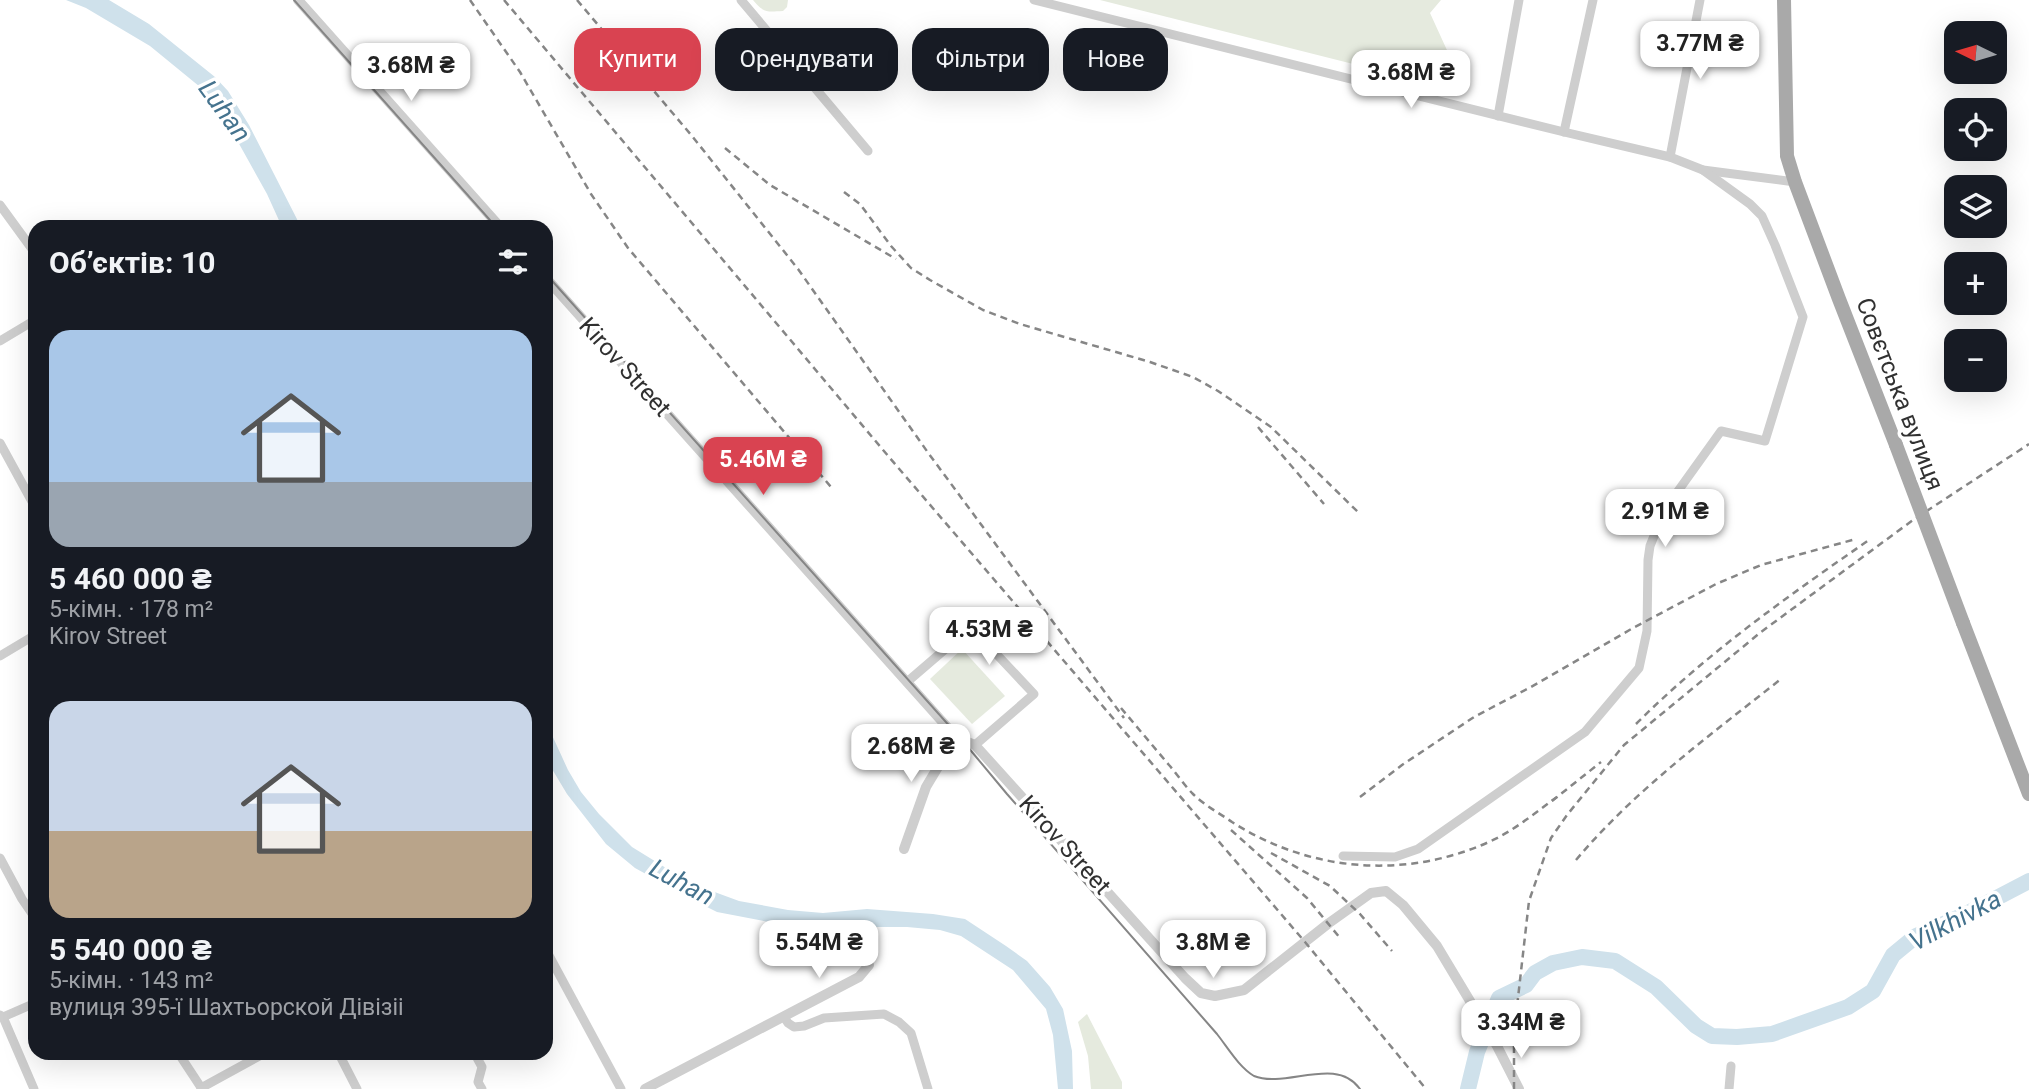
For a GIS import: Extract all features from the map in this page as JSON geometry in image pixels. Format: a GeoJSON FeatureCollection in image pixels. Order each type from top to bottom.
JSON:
{"type":"FeatureCollection","features":[{"type":"Feature","properties":{"kind":"main road","name":"Совєтська вулиця"},"geometry":{"type":"LineString","coordinates":[[1784,0],[1787,156],[1795,183],[2029,794]]}},
{"type":"Feature","properties":{"kind":"street"},"geometry":{"type":"LineString","coordinates":[[298,0],[494,220]]}},
{"type":"Feature","properties":{"kind":"street"},"geometry":{"type":"LineString","coordinates":[[741,0],[868,151]]}},
{"type":"Feature","properties":{"kind":"street"},"geometry":{"type":"LineString","coordinates":[[1034,0],[1670,157],[1703,170],[1795,183]]}},
{"type":"Feature","properties":{"kind":"street"},"geometry":{"type":"LineString","coordinates":[[1498,116],[1519,0]]}},
{"type":"Feature","properties":{"kind":"street"},"geometry":{"type":"LineString","coordinates":[[1564,132],[1593,0]]}},
{"type":"Feature","properties":{"kind":"street"},"geometry":{"type":"LineString","coordinates":[[1670,157],[1700,0]]}},
{"type":"Feature","properties":{"kind":"street"},"geometry":{"type":"LineString","coordinates":[[1343,856],[1395,857],[1418,849],[1585,732],[1639,668],[1647,631],[1650,546],[1678,491],[1721,430],[1765,441],[1803,317],[1762,216],[1703,170]]}},
{"type":"Feature","properties":{"kind":"street"},"geometry":{"type":"LineString","coordinates":[[0,205],[28,243]]}},
{"type":"Feature","properties":{"kind":"street","name":"Kirov Street"},"geometry":{"type":"LineString","coordinates":[[553,286],[956,737],[975,745],[1201,993],[1215,996],[1244,990],[1371,893],[1386,891],[1403,905],[1437,946],[1520,1089]]}},
{"type":"Feature","properties":{"kind":"street"},"geometry":{"type":"LineString","coordinates":[[0,341],[28,324]]}},
{"type":"Feature","properties":{"kind":"street"},"geometry":{"type":"LineString","coordinates":[[0,443],[28,494]]}},
{"type":"Feature","properties":{"kind":"street"},"geometry":{"type":"LineString","coordinates":[[906,682],[971,627],[1034,694],[975,745]]}},
{"type":"Feature","properties":{"kind":"street"},"geometry":{"type":"LineString","coordinates":[[0,656],[28,639]]}},
{"type":"Feature","properties":{"kind":"street"},"geometry":{"type":"LineString","coordinates":[[904,849],[926,787],[956,737]]}},
{"type":"Feature","properties":{"kind":"street"},"geometry":{"type":"LineString","coordinates":[[0,858],[28,908]]}},
{"type":"Feature","properties":{"kind":"street"},"geometry":{"type":"LineString","coordinates":[[553,963],[621,1089]]}},
{"type":"Feature","properties":{"kind":"street"},"geometry":{"type":"LineString","coordinates":[[645,1089],[859,976],[869,965]]}},
{"type":"Feature","properties":{"kind":"street"},"geometry":{"type":"LineString","coordinates":[[28,1006],[2,1016],[34,1089]]}},
{"type":"Feature","properties":{"kind":"street"},"geometry":{"type":"LineString","coordinates":[[784,1017],[794,1027],[824,1018],[884,1014],[900,1022],[911,1033],[928,1089]]}},
{"type":"Feature","properties":{"kind":"street"},"geometry":{"type":"LineString","coordinates":[[182,1060],[201,1089],[252,1060]]}},
{"type":"Feature","properties":{"kind":"street"},"geometry":{"type":"LineString","coordinates":[[342,1060],[357,1089]]}},
{"type":"Feature","properties":{"kind":"street"},"geometry":{"type":"LineString","coordinates":[[478,1060],[482,1068],[478,1082],[482,1089]]}},
{"type":"Feature","properties":{"kind":"street"},"geometry":{"type":"LineString","coordinates":[[1729,1089],[1731,1066]]}},
{"type":"Feature","properties":{"kind":"shaded area"},"geometry":{"type":"Polygon","coordinates":[[[753,0],[788,0],[783,11],[773,12],[766,11],[753,0]]]}},
{"type":"Feature","properties":{"kind":"shaded area"},"geometry":{"type":"Polygon","coordinates":[[[1100,0],[1441,0],[1430,13],[1462,83],[1452,89],[1100,0]]]}},
{"type":"Feature","properties":{"kind":"shaded area"},"geometry":{"type":"Polygon","coordinates":[[[962,649],[1005,696],[972,724],[930,679],[962,649]]]}},
{"type":"Feature","properties":{"kind":"shaded area"},"geometry":{"type":"Polygon","coordinates":[[[1087,1014],[1122,1082],[1122,1089],[1091,1089],[1088,1056],[1078,1022],[1087,1014]]]}},
{"type":"Feature","properties":{"kind":"water","name":"Luhan"},"geometry":{"type":"Polygon","coordinates":[[[66,0],[109,0],[149,24],[215,77],[228,91],[249,125],[297,220],[279,220],[223,115],[205,91],[150,46],[86,8],[66,0]]]}},
{"type":"Feature","properties":{"kind":"water","name":"Luhan"},"geometry":{"type":"Polygon","coordinates":[[[553,737],[581,792],[599,814],[632,847],[701,887],[739,901],[788,910],[823,913],[867,909],[965,919],[1027,961],[1050,987],[1063,1009],[1072,1051],[1073,1089],[1058,1089],[1053,1035],[1046,1009],[1013,970],[961,936],[940,930],[907,927],[816,927],[717,912],[635,868],[606,844],[567,794],[553,771],[553,737]]]}},
{"type":"Feature","properties":{"kind":"waterway","name":"Vilkhivka"},"geometry":{"type":"LineString","coordinates":[[1468,1089],[1477,1052],[1499,998],[1526,985],[1535,973],[1553,963],[1582,957],[1615,961],[1656,987],[1696,1026],[1712,1036],[1772,1034],[1848,1007],[1873,991],[1893,955],[1916,936],[1964,915],[2029,881]]}},
{"type":"Feature","properties":{"kind":"tram line"},"geometry":{"type":"LineString","coordinates":[[294,0],[490,220]]}},
{"type":"Feature","properties":{"kind":"tram line"},"geometry":{"type":"LineString","coordinates":[[553,282],[962,740],[1217,1034],[1243,1068],[1254,1076],[1267,1079],[1338,1074],[1350,1079],[1360,1089]]}},
{"type":"Feature","properties":{"kind":"railway"},"geometry":{"type":"LineString","coordinates":[[470,0],[520,72],[591,194],[628,248],[831,487]]}},
{"type":"Feature","properties":{"kind":"railway"},"geometry":{"type":"LineString","coordinates":[[504,0],[889,457],[1305,942],[1426,1089]]}},
{"type":"Feature","properties":{"kind":"railway"},"geometry":{"type":"LineString","coordinates":[[577,0],[692,136],[798,269],[929,454],[1124,718]]}},
{"type":"Feature","properties":{"kind":"railway"},"geometry":{"type":"LineString","coordinates":[[725,148],[770,185],[896,259]]}},
{"type":"Feature","properties":{"kind":"railway"},"geometry":{"type":"LineString","coordinates":[[844,192],[860,204],[911,268],[983,310],[1020,324],[1150,362],[1193,377],[1218,391],[1271,427],[1360,514]]}},
{"type":"Feature","properties":{"kind":"railway"},"geometry":{"type":"LineString","coordinates":[[1258,427],[1324,504]]}},
{"type":"Feature","properties":{"kind":"railway"},"geometry":{"type":"LineString","coordinates":[[1514,1089],[1514,1033],[1529,901],[1551,838],[1567,815],[1624,745],[1761,632],[1913,520],[2029,444]]}},
{"type":"Feature","properties":{"kind":"railway"},"geometry":{"type":"LineString","coordinates":[[1360,797],[1474,717],[1716,584],[1761,565],[1856,539]]}},
{"type":"Feature","properties":{"kind":"railway"},"geometry":{"type":"LineString","coordinates":[[1636,724],[1719,650],[1778,604],[1869,540]]}},
{"type":"Feature","properties":{"kind":"railway"},"geometry":{"type":"LineString","coordinates":[[1576,860],[1648,787],[1781,679]]}},
{"type":"Feature","properties":{"kind":"railway"},"geometry":{"type":"LineString","coordinates":[[1121,708],[1202,802],[1262,839],[1293,852],[1326,860],[1359,865],[1426,862],[1500,837],[1557,797]]}},
{"type":"Feature","properties":{"kind":"railway"},"geometry":{"type":"LineString","coordinates":[[1552,801],[1601,762]]}},
{"type":"Feature","properties":{"kind":"railway"},"geometry":{"type":"LineString","coordinates":[[1231,830],[1307,898],[1340,938]]}},
{"type":"Feature","properties":{"kind":"railway"},"geometry":{"type":"LineString","coordinates":[[1271,853],[1330,886],[1360,914],[1392,951]]}}]}
